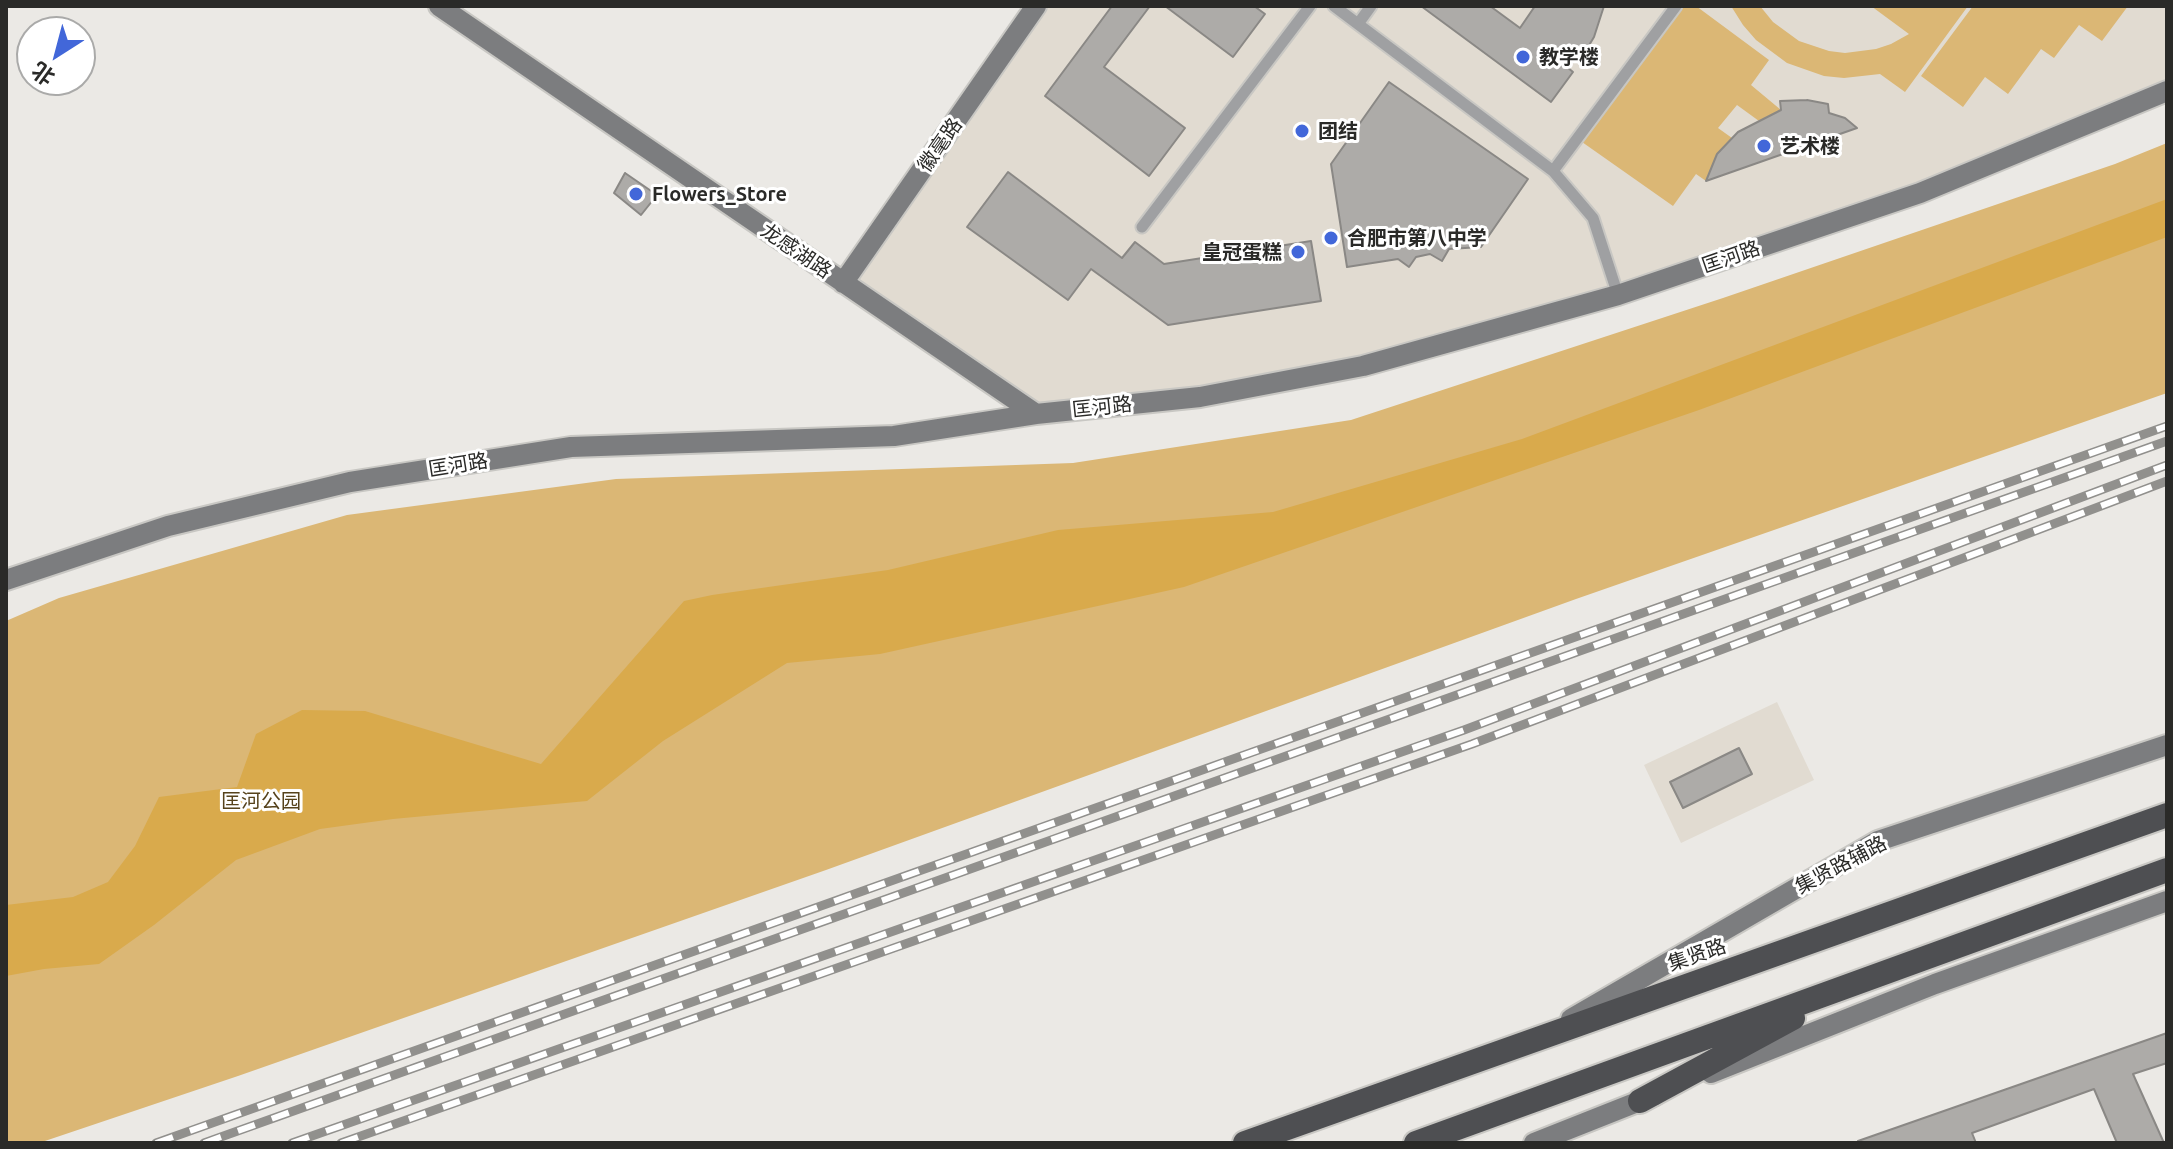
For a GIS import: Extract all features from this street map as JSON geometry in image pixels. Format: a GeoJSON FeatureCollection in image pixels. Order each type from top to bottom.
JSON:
{"type":"FeatureCollection","features":[{"type":"Feature","properties":{"kind":"highway","name":"集贤路"},"geometry":{"type":"LineString","coordinates":[[1245,1143],[2167,815]]}},
{"type":"Feature","properties":{"kind":"highway"},"geometry":{"type":"LineString","coordinates":[[1416,1143],[2167,870]]}},
{"type":"Feature","properties":{"kind":"highway"},"geometry":{"type":"LineString","coordinates":[[1640,1101],[1867,978]]}},
{"type":"Feature","properties":{"kind":"street","name":"龙感湖路"},"geometry":{"type":"LineString","coordinates":[[439,6],[1036,414]]}},
{"type":"Feature","properties":{"kind":"street","name":"徽毫路"},"geometry":{"type":"LineString","coordinates":[[843,283],[1036,6]]}},
{"type":"Feature","properties":{"kind":"street","name":"匡河路"},"geometry":{"type":"LineString","coordinates":[[6,580],[168,526],[366,479],[571,447],[894,436],[1036,414],[1200,397],[1363,366],[1618,295],[1920,193],[2167,91]]}},
{"type":"Feature","properties":{"kind":"street","name":"集贤路辅路"},"geometry":{"type":"LineString","coordinates":[[1539,1037],[1878,841],[2167,745]]}},
{"type":"Feature","properties":{"kind":"street"},"geometry":{"type":"LineString","coordinates":[[1534,1143],[1935,984],[2167,901]]}},
{"type":"Feature","properties":{"kind":"lane"},"geometry":{"type":"LineString","coordinates":[[1142,227],[1310,6]]}},
{"type":"Feature","properties":{"kind":"lane"},"geometry":{"type":"LineString","coordinates":[[1334,6],[1553,171],[1593,218],[1618,295]]}},
{"type":"Feature","properties":{"kind":"lane"},"geometry":{"type":"LineString","coordinates":[[1358,24],[1371,6]]}},
{"type":"Feature","properties":{"kind":"lane"},"geometry":{"type":"LineString","coordinates":[[1553,171],[1676,6]]}},
{"type":"Feature","properties":{"kind":"shaded area","name":"合肥市第八中学"},"geometry":{"type":"Polygon","coordinates":[[[1036,6],[2167,6],[2167,91],[1920,193],[1363,366],[1036,414],[843,283],[1036,6]]]}},
{"type":"Feature","properties":{"kind":"shaded area"},"geometry":{"type":"Polygon","coordinates":[[[2167,199],[2167,237],[1699,410],[1184,587],[880,654],[787,663],[663,741],[587,801],[320,829],[236,860],[99,964],[6,976],[6,905],[73,897],[108,882],[135,846],[159,797],[237,787],[256,734],[302,710],[365,711],[541,764],[684,601],[888,570],[1058,530],[1273,512],[1522,439],[2167,199]]]}},
{"type":"Feature","properties":{"kind":"shaded area"},"geometry":{"type":"Polygon","coordinates":[[[1777,702],[1814,780],[1681,843],[1644,765],[1777,702]]]}},
{"type":"Feature","properties":{"kind":"green space"},"geometry":{"type":"Polygon","coordinates":[[[1682,6],[1696,6],[1769,60],[1751,85],[1781,110],[1759,121],[1737,105],[1718,128],[1732,138],[1717,154],[1706,181],[1696,174],[1673,206],[1582,142],[1682,6]]]}},
{"type":"Feature","properties":{"kind":"green space"},"geometry":{"type":"Polygon","coordinates":[[[1731,6],[1760,6],[1773,22],[1799,41],[1845,53],[1876,49],[1909,34],[1871,6],[1968,6],[1905,92],[1880,74],[1844,78],[1824,76],[1787,63],[1756,40],[1731,6]]]}},
{"type":"Feature","properties":{"kind":"green space"},"geometry":{"type":"Polygon","coordinates":[[[1973,6],[2128,6],[2102,41],[2079,25],[2054,58],[2041,49],[2008,94],[1985,77],[1963,107],[1921,76],[1973,6]]]}},
{"type":"Feature","properties":{"kind":"green space","name":"匡河公园"},"geometry":{"type":"Polygon","coordinates":[[[2167,143],[2167,393],[1576,599],[826,870],[238,1076],[39,1143],[6,1143],[6,621],[59,598],[347,515],[616,479],[1073,463],[1351,420],[1723,298],[2115,164],[2167,143]]]}},
{"type":"Feature","properties":{"kind":"building"},"geometry":{"type":"Polygon","coordinates":[[[1112,6],[1150,6],[1104,67],[1185,128],[1149,176],[1045,96],[1112,6]]]}},
{"type":"Feature","properties":{"kind":"building"},"geometry":{"type":"Polygon","coordinates":[[[1165,6],[1254,6],[1265,14],[1233,57],[1165,6]]]}},
{"type":"Feature","properties":{"kind":"building","name":"教学楼"},"geometry":{"type":"Polygon","coordinates":[[[1421,6],[1490,6],[1520,28],[1535,6],[1604,6],[1594,37],[1585,52],[1567,67],[1573,72],[1551,102],[1421,6]]]}},
{"type":"Feature","properties":{"kind":"building"},"geometry":{"type":"Polygon","coordinates":[[[1389,82],[1528,179],[1481,247],[1449,249],[1442,261],[1430,254],[1416,257],[1409,267],[1398,259],[1347,267],[1331,164],[1389,82]]]}},
{"type":"Feature","properties":{"kind":"building","name":"艺术楼"},"geometry":{"type":"Polygon","coordinates":[[[1807,100],[1828,104],[1829,113],[1845,118],[1857,128],[1706,181],[1717,154],[1738,132],[1781,110],[1780,101],[1807,100]]]}},
{"type":"Feature","properties":{"kind":"building"},"geometry":{"type":"Polygon","coordinates":[[[1008,172],[1122,258],[1135,242],[1164,264],[1311,241],[1321,301],[1168,325],[1091,269],[1068,300],[967,227],[1008,172]]]}},
{"type":"Feature","properties":{"kind":"building","name":"Flowers_Store"},"geometry":{"type":"Polygon","coordinates":[[[625,173],[657,195],[641,215],[614,193],[625,173]]]}},
{"type":"Feature","properties":{"kind":"building"},"geometry":{"type":"Polygon","coordinates":[[[1739,748],[1752,774],[1683,808],[1670,782],[1739,748]]]}},
{"type":"Feature","properties":{"kind":"building"},"geometry":{"type":"Polygon","coordinates":[[[2167,1033],[2167,1063],[2133,1074],[2164,1143],[2117,1143],[2094,1089],[1972,1133],[1976,1143],[1858,1141],[2167,1033]]]}},
{"type":"Feature","properties":{"kind":"railway"},"geometry":{"type":"LineString","coordinates":[[156,1143],[2167,426]]}},
{"type":"Feature","properties":{"kind":"railway"},"geometry":{"type":"LineString","coordinates":[[204,1143],[2167,441]]}},
{"type":"Feature","properties":{"kind":"railway"},"geometry":{"type":"LineString","coordinates":[[292,1143],[1464,730],[2167,465]]}},
{"type":"Feature","properties":{"kind":"railway"},"geometry":{"type":"LineString","coordinates":[[341,1143],[1472,744],[2167,481]]}},
{"type":"Feature","properties":{"kind":"place","name":"教学楼"},"geometry":{"type":"Point","coordinates":[1523,57]}},
{"type":"Feature","properties":{"kind":"place","name":"团结"},"geometry":{"type":"Point","coordinates":[1302,131]}},
{"type":"Feature","properties":{"kind":"place","name":"艺术楼"},"geometry":{"type":"Point","coordinates":[1764,146]}},
{"type":"Feature","properties":{"kind":"place","name":"Flowers_Store"},"geometry":{"type":"Point","coordinates":[636,194]}},
{"type":"Feature","properties":{"kind":"place","name":"合肥市第八中学"},"geometry":{"type":"Point","coordinates":[1331,238]}},
{"type":"Feature","properties":{"kind":"place","name":"皇冠蛋糕"},"geometry":{"type":"Point","coordinates":[1298,252]}}]}
